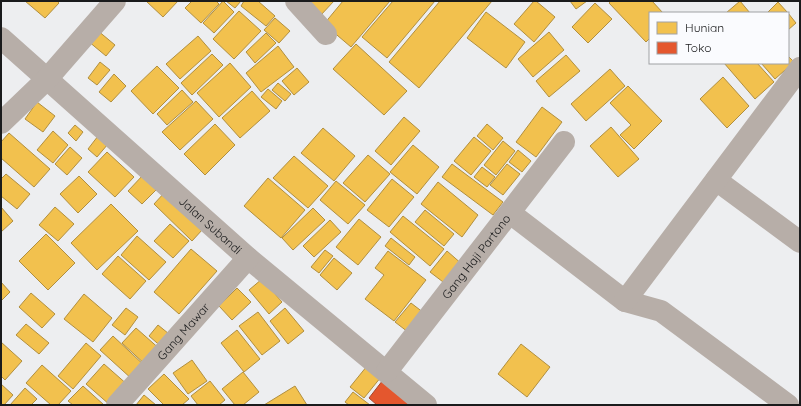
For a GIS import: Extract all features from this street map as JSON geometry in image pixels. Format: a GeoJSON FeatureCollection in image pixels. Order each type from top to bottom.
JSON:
{"type":"FeatureCollection","features":[{"type":"Feature","properties":{"kind":"street"},"geometry":{"type":"LineString","coordinates":[[1,123],[47,78],[115,1]]}},
{"type":"Feature","properties":{"kind":"street"},"geometry":{"type":"LineString","coordinates":[[296,1],[326,34]]}},
{"type":"Feature","properties":{"kind":"street","name":"Jalan Subandi"},"geometry":{"type":"LineString","coordinates":[[1,38],[248,258],[387,371],[426,405]]}},
{"type":"Feature","properties":{"kind":"street"},"geometry":{"type":"LineString","coordinates":[[625,301],[800,68]]}},
{"type":"Feature","properties":{"kind":"street","name":"Gang Haji Partono"},"geometry":{"type":"LineString","coordinates":[[387,371],[564,142]]}},
{"type":"Feature","properties":{"kind":"street"},"geometry":{"type":"LineString","coordinates":[[716,180],[800,242]]}},
{"type":"Feature","properties":{"kind":"street"},"geometry":{"type":"LineString","coordinates":[[518,220],[625,301],[661,312],[788,405]]}},
{"type":"Feature","properties":{"kind":"street","name":"Gang Mawar"},"geometry":{"type":"LineString","coordinates":[[117,405],[248,258]]}},
{"type":"Feature","properties":{"kind":"building: Hunian"},"geometry":{"type":"Polygon","coordinates":[[[25,1],[57,1],[59,3],[45,18],[25,1]]]}},
{"type":"Feature","properties":{"kind":"building: Hunian"},"geometry":{"type":"Polygon","coordinates":[[[146,1],[178,1],[163,17],[146,1]]]}},
{"type":"Feature","properties":{"kind":"building: Hunian"},"geometry":{"type":"Polygon","coordinates":[[[192,1],[216,1],[219,4],[201,23],[185,8],[192,1]]]}},
{"type":"Feature","properties":{"kind":"building: Hunian"},"geometry":{"type":"Polygon","coordinates":[[[223,1],[234,12],[214,33],[203,23],[223,1]]]}},
{"type":"Feature","properties":{"kind":"building: Hunian"},"geometry":{"type":"Polygon","coordinates":[[[226,1],[241,1],[235,8],[226,1]]]}},
{"type":"Feature","properties":{"kind":"building: Hunian"},"geometry":{"type":"Polygon","coordinates":[[[244,1],[258,1],[275,16],[266,26],[241,6],[244,1]]]}},
{"type":"Feature","properties":{"kind":"building: Hunian"},"geometry":{"type":"Polygon","coordinates":[[[305,1],[334,1],[320,16],[305,1]]]}},
{"type":"Feature","properties":{"kind":"building: Hunian"},"geometry":{"type":"Polygon","coordinates":[[[343,1],[390,1],[351,47],[324,24],[343,1]]]}},
{"type":"Feature","properties":{"kind":"building: Hunian"},"geometry":{"type":"Polygon","coordinates":[[[393,1],[435,1],[387,58],[362,37],[393,1]]]}},
{"type":"Feature","properties":{"kind":"building: Hunian"},"geometry":{"type":"Polygon","coordinates":[[[440,1],[492,1],[419,88],[389,62],[440,1]]]}},
{"type":"Feature","properties":{"kind":"building: Hunian"},"geometry":{"type":"Polygon","coordinates":[[[534,1],[536,1],[555,17],[534,42],[514,24],[534,1]]]}},
{"type":"Feature","properties":{"kind":"building: Hunian"},"geometry":{"type":"Polygon","coordinates":[[[570,1],[587,1],[576,9],[570,1]]]}},
{"type":"Feature","properties":{"kind":"building: Hunian"},"geometry":{"type":"Polygon","coordinates":[[[611,1],[652,1],[662,12],[649,12],[649,39],[646,42],[609,3],[611,1]]]}},
{"type":"Feature","properties":{"kind":"building: Hunian"},"geometry":{"type":"Polygon","coordinates":[[[740,1],[749,12],[727,12],[740,1]]]}},
{"type":"Feature","properties":{"kind":"building: Hunian"},"geometry":{"type":"Polygon","coordinates":[[[778,2],[787,12],[768,12],[778,2]]]}},
{"type":"Feature","properties":{"kind":"building: Hunian"},"geometry":{"type":"Polygon","coordinates":[[[595,3],[612,19],[588,43],[572,27],[595,3]]]}},
{"type":"Feature","properties":{"kind":"building: Hunian"},"geometry":{"type":"Polygon","coordinates":[[[239,11],[261,31],[234,59],[213,39],[239,11]]]}},
{"type":"Feature","properties":{"kind":"building: Hunian"},"geometry":{"type":"Polygon","coordinates":[[[486,12],[525,42],[506,68],[467,38],[486,12]]]}},
{"type":"Feature","properties":{"kind":"building: Hunian"},"geometry":{"type":"Polygon","coordinates":[[[789,14],[796,23],[789,29],[789,14]]]}},
{"type":"Feature","properties":{"kind":"building: Hunian"},"geometry":{"type":"Polygon","coordinates":[[[275,18],[290,31],[279,43],[264,30],[275,18]]]}},
{"type":"Feature","properties":{"kind":"building: Hunian"},"geometry":{"type":"Polygon","coordinates":[[[97,30],[115,45],[106,56],[88,41],[97,30]]]}},
{"type":"Feature","properties":{"kind":"building: Hunian"},"geometry":{"type":"Polygon","coordinates":[[[549,32],[564,50],[533,77],[518,59],[549,32]]]}},
{"type":"Feature","properties":{"kind":"building: Hunian"},"geometry":{"type":"Polygon","coordinates":[[[266,33],[276,43],[255,63],[246,52],[266,33]]]}},
{"type":"Feature","properties":{"kind":"building: Hunian"},"geometry":{"type":"Polygon","coordinates":[[[198,36],[211,51],[180,79],[166,64],[198,36]]]}},
{"type":"Feature","properties":{"kind":"building: Hunian"},"geometry":{"type":"Polygon","coordinates":[[[356,44],[407,91],[384,115],[333,69],[356,44]]]}},
{"type":"Feature","properties":{"kind":"building: Hunian"},"geometry":{"type":"Polygon","coordinates":[[[278,46],[294,67],[261,92],[246,73],[278,46]]]}},
{"type":"Feature","properties":{"kind":"building: Hunian"},"geometry":{"type":"Polygon","coordinates":[[[212,54],[223,65],[192,95],[181,83],[212,54]]]}},
{"type":"Feature","properties":{"kind":"building: Hunian"},"geometry":{"type":"Polygon","coordinates":[[[566,55],[580,71],[549,97],[536,81],[566,55]]]}},
{"type":"Feature","properties":{"kind":"building: Hunian"},"geometry":{"type":"Polygon","coordinates":[[[789,57],[794,62],[775,79],[762,64],[789,64],[789,57]]]}},
{"type":"Feature","properties":{"kind":"building: Hunian"},"geometry":{"type":"Polygon","coordinates":[[[100,62],[110,70],[97,85],[88,78],[100,62]]]}},
{"type":"Feature","properties":{"kind":"building: Hunian"},"geometry":{"type":"Polygon","coordinates":[[[230,63],[251,87],[219,117],[197,93],[230,63]]]}},
{"type":"Feature","properties":{"kind":"building: Hunian"},"geometry":{"type":"Polygon","coordinates":[[[725,64],[758,64],[774,82],[755,99],[725,64]]]}},
{"type":"Feature","properties":{"kind":"building: Hunian"},"geometry":{"type":"Polygon","coordinates":[[[157,66],[179,88],[153,114],[131,91],[157,66]]]}},
{"type":"Feature","properties":{"kind":"building: Hunian"},"geometry":{"type":"Polygon","coordinates":[[[297,68],[309,82],[294,95],[282,81],[297,68]]]}},
{"type":"Feature","properties":{"kind":"building: Hunian"},"geometry":{"type":"Polygon","coordinates":[[[610,69],[625,86],[586,121],[571,104],[610,69]]]}},
{"type":"Feature","properties":{"kind":"building: Hunian"},"geometry":{"type":"Polygon","coordinates":[[[114,74],[126,86],[111,102],[99,92],[114,74]]]}},
{"type":"Feature","properties":{"kind":"building: Hunian"},"geometry":{"type":"Polygon","coordinates":[[[723,77],[749,106],[727,128],[700,99],[723,77]]]}},
{"type":"Feature","properties":{"kind":"building: Hunian"},"geometry":{"type":"Polygon","coordinates":[[[278,83],[291,94],[285,101],[272,90],[278,83]]]}},
{"type":"Feature","properties":{"kind":"building: Hunian"},"geometry":{"type":"Polygon","coordinates":[[[628,86],[662,121],[634,149],[620,135],[631,125],[610,103],[628,86]]]}},
{"type":"Feature","properties":{"kind":"building: Hunian"},"geometry":{"type":"Polygon","coordinates":[[[268,89],[282,101],[276,109],[261,97],[268,89]]]}},
{"type":"Feature","properties":{"kind":"building: Hunian"},"geometry":{"type":"Polygon","coordinates":[[[182,90],[193,102],[167,125],[157,114],[182,90]]]}},
{"type":"Feature","properties":{"kind":"building: Hunian"},"geometry":{"type":"Polygon","coordinates":[[[252,91],[270,111],[240,138],[222,118],[252,91]]]}},
{"type":"Feature","properties":{"kind":"building: Hunian"},"geometry":{"type":"Polygon","coordinates":[[[196,101],[213,119],[180,150],[162,132],[196,101]]]}},
{"type":"Feature","properties":{"kind":"building: Hunian"},"geometry":{"type":"Polygon","coordinates":[[[37,102],[55,116],[43,132],[25,119],[37,102]]]}},
{"type":"Feature","properties":{"kind":"building: Hunian"},"geometry":{"type":"Polygon","coordinates":[[[542,107],[562,122],[536,157],[516,142],[542,107]]]}},
{"type":"Feature","properties":{"kind":"building: Hunian"},"geometry":{"type":"Polygon","coordinates":[[[404,117],[420,131],[391,165],[375,151],[404,117]]]}},
{"type":"Feature","properties":{"kind":"building: Hunian"},"geometry":{"type":"Polygon","coordinates":[[[215,124],[235,145],[205,175],[184,154],[215,124]]]}},
{"type":"Feature","properties":{"kind":"building: Hunian"},"geometry":{"type":"Polygon","coordinates":[[[487,124],[503,138],[493,150],[477,136],[487,124]]]}},
{"type":"Feature","properties":{"kind":"building: Hunian"},"geometry":{"type":"Polygon","coordinates":[[[75,125],[83,132],[76,141],[68,133],[75,125]]]}},
{"type":"Feature","properties":{"kind":"building: Hunian"},"geometry":{"type":"Polygon","coordinates":[[[611,127],[639,159],[618,177],[590,146],[611,127]]]}},
{"type":"Feature","properties":{"kind":"building: Hunian"},"geometry":{"type":"Polygon","coordinates":[[[323,128],[355,156],[334,181],[301,153],[323,128]]]}},
{"type":"Feature","properties":{"kind":"building: Hunian"},"geometry":{"type":"Polygon","coordinates":[[[53,131],[68,145],[53,163],[37,150],[53,131]]]}},
{"type":"Feature","properties":{"kind":"building: Hunian"},"geometry":{"type":"Polygon","coordinates":[[[9,133],[50,169],[34,187],[1,158],[1,142],[9,133]]]}},
{"type":"Feature","properties":{"kind":"building: Hunian"},"geometry":{"type":"Polygon","coordinates":[[[98,136],[108,144],[97,157],[88,149],[98,136]]]}},
{"type":"Feature","properties":{"kind":"building: Hunian"},"geometry":{"type":"Polygon","coordinates":[[[474,137],[491,151],[471,175],[454,161],[474,137]]]}},
{"type":"Feature","properties":{"kind":"building: Hunian"},"geometry":{"type":"Polygon","coordinates":[[[503,141],[515,151],[496,175],[484,165],[503,141]]]}},
{"type":"Feature","properties":{"kind":"building: Hunian"},"geometry":{"type":"Polygon","coordinates":[[[413,145],[439,167],[417,194],[390,172],[413,145]]]}},
{"type":"Feature","properties":{"kind":"building: Hunian"},"geometry":{"type":"Polygon","coordinates":[[[70,147],[82,158],[67,175],[55,164],[70,147]]]}},
{"type":"Feature","properties":{"kind":"building: Hunian"},"geometry":{"type":"Polygon","coordinates":[[[518,150],[531,161],[522,172],[509,162],[518,150]]]}},
{"type":"Feature","properties":{"kind":"building: Hunian"},"geometry":{"type":"Polygon","coordinates":[[[107,152],[134,177],[115,197],[88,172],[107,152]]]}},
{"type":"Feature","properties":{"kind":"building: Hunian"},"geometry":{"type":"Polygon","coordinates":[[[368,155],[390,174],[365,202],[343,183],[368,155]]]}},
{"type":"Feature","properties":{"kind":"building: Hunian"},"geometry":{"type":"Polygon","coordinates":[[[294,156],[328,186],[308,208],[273,178],[294,156]]]}},
{"type":"Feature","properties":{"kind":"building: Hunian"},"geometry":{"type":"Polygon","coordinates":[[[452,164],[503,202],[493,215],[442,177],[452,164]]]}},
{"type":"Feature","properties":{"kind":"building: Hunian"},"geometry":{"type":"Polygon","coordinates":[[[507,164],[520,174],[503,195],[490,185],[507,164]]]}},
{"type":"Feature","properties":{"kind":"building: Hunian"},"geometry":{"type":"Polygon","coordinates":[[[482,167],[495,177],[487,187],[474,177],[482,167]]]}},
{"type":"Feature","properties":{"kind":"building: Hunian"},"geometry":{"type":"Polygon","coordinates":[[[6,174],[30,194],[17,209],[1,196],[1,179],[6,174]]]}},
{"type":"Feature","properties":{"kind":"building: Hunian"},"geometry":{"type":"Polygon","coordinates":[[[144,174],[158,188],[142,204],[128,191],[144,174]]]}},
{"type":"Feature","properties":{"kind":"building: Hunian"},"geometry":{"type":"Polygon","coordinates":[[[79,176],[97,194],[78,213],[60,194],[79,176]]]}},
{"type":"Feature","properties":{"kind":"building: Hunian"},"geometry":{"type":"Polygon","coordinates":[[[268,178],[305,210],[281,238],[244,206],[268,178]]]}},
{"type":"Feature","properties":{"kind":"building: Hunian"},"geometry":{"type":"Polygon","coordinates":[[[392,179],[414,197],[389,227],[367,210],[392,179]]]}},
{"type":"Feature","properties":{"kind":"building: Hunian"},"geometry":{"type":"Polygon","coordinates":[[[336,181],[365,205],[348,224],[320,200],[336,181]]]}},
{"type":"Feature","properties":{"kind":"building: Hunian"},"geometry":{"type":"Polygon","coordinates":[[[438,182],[478,215],[462,237],[421,204],[438,182]]]}},
{"type":"Feature","properties":{"kind":"building: Hunian"},"geometry":{"type":"Polygon","coordinates":[[[165,192],[203,229],[192,241],[154,204],[165,192]]]}},
{"type":"Feature","properties":{"kind":"building: Hunian"},"geometry":{"type":"Polygon","coordinates":[[[111,204],[138,231],[97,270],[71,243],[111,204]]]}},
{"type":"Feature","properties":{"kind":"building: Hunian"},"geometry":{"type":"Polygon","coordinates":[[[1,207],[13,221],[1,232],[1,207]]]}},
{"type":"Feature","properties":{"kind":"building: Hunian"},"geometry":{"type":"Polygon","coordinates":[[[55,207],[74,224],[58,241],[39,225],[55,207]]]}},
{"type":"Feature","properties":{"kind":"building: Hunian"},"geometry":{"type":"Polygon","coordinates":[[[313,208],[325,220],[293,250],[282,238],[313,208]]]}},
{"type":"Feature","properties":{"kind":"building: Hunian"},"geometry":{"type":"Polygon","coordinates":[[[425,210],[454,234],[444,246],[415,222],[425,210]]]}},
{"type":"Feature","properties":{"kind":"building: Hunian"},"geometry":{"type":"Polygon","coordinates":[[[403,216],[444,249],[430,266],[390,232],[403,216]]]}},
{"type":"Feature","properties":{"kind":"building: Hunian"},"geometry":{"type":"Polygon","coordinates":[[[359,219],[381,237],[358,265],[336,247],[359,219]]]}},
{"type":"Feature","properties":{"kind":"building: Hunian"},"geometry":{"type":"Polygon","coordinates":[[[330,220],[341,232],[314,257],[303,246],[330,220]]]}},
{"type":"Feature","properties":{"kind":"building: Hunian"},"geometry":{"type":"Polygon","coordinates":[[[170,224],[189,241],[173,258],[154,241],[170,224]]]}},
{"type":"Feature","properties":{"kind":"building: Hunian"},"geometry":{"type":"Polygon","coordinates":[[[46,234],[75,263],[48,290],[19,261],[46,234]]]}},
{"type":"Feature","properties":{"kind":"building: Hunian"},"geometry":{"type":"Polygon","coordinates":[[[137,236],[166,262],[149,280],[121,255],[137,236]]]}},
{"type":"Feature","properties":{"kind":"building: Hunian"},"geometry":{"type":"Polygon","coordinates":[[[391,238],[415,257],[409,265],[385,246],[391,238]]]}},
{"type":"Feature","properties":{"kind":"building: Hunian"},"geometry":{"type":"Polygon","coordinates":[[[191,249],[217,271],[179,314],[154,292],[191,249]]]}},
{"type":"Feature","properties":{"kind":"building: Hunian"},"geometry":{"type":"Polygon","coordinates":[[[325,250],[333,256],[319,273],[311,267],[325,250]]]}},
{"type":"Feature","properties":{"kind":"building: Hunian"},"geometry":{"type":"Polygon","coordinates":[[[388,251],[426,280],[394,321],[365,299],[384,275],[375,268],[388,251]]]}},
{"type":"Feature","properties":{"kind":"building: Hunian"},"geometry":{"type":"Polygon","coordinates":[[[447,251],[463,265],[447,285],[430,272],[447,251]]]}},
{"type":"Feature","properties":{"kind":"building: Hunian"},"geometry":{"type":"Polygon","coordinates":[[[118,256],[146,281],[130,299],[102,274],[118,256]]]}},
{"type":"Feature","properties":{"kind":"building: Hunian"},"geometry":{"type":"Polygon","coordinates":[[[334,258],[352,273],[337,290],[320,275],[334,258]]]}},
{"type":"Feature","properties":{"kind":"building: Hunian"},"geometry":{"type":"Polygon","coordinates":[[[262,279],[282,302],[269,314],[249,290],[262,279]]]}},
{"type":"Feature","properties":{"kind":"building: Hunian"},"geometry":{"type":"Polygon","coordinates":[[[1,282],[10,292],[1,301],[1,282]]]}},
{"type":"Feature","properties":{"kind":"building: Hunian"},"geometry":{"type":"Polygon","coordinates":[[[237,288],[251,302],[232,320],[219,306],[237,288]]]}},
{"type":"Feature","properties":{"kind":"building: Hunian"},"geometry":{"type":"Polygon","coordinates":[[[31,293],[55,314],[42,328],[19,307],[31,293]]]}},
{"type":"Feature","properties":{"kind":"building: Hunian"},"geometry":{"type":"Polygon","coordinates":[[[84,294],[112,318],[93,342],[64,319],[84,294]]]}},
{"type":"Feature","properties":{"kind":"building: Hunian"},"geometry":{"type":"Polygon","coordinates":[[[411,303],[424,313],[408,332],[395,322],[411,303]]]}},
{"type":"Feature","properties":{"kind":"building: Hunian"},"geometry":{"type":"Polygon","coordinates":[[[126,308],[138,317],[125,335],[112,325],[126,308]]]}},
{"type":"Feature","properties":{"kind":"building: Hunian"},"geometry":{"type":"Polygon","coordinates":[[[285,308],[304,331],[288,344],[270,321],[285,308]]]}},
{"type":"Feature","properties":{"kind":"building: Hunian"},"geometry":{"type":"Polygon","coordinates":[[[258,312],[280,341],[262,355],[239,326],[258,312]]]}},
{"type":"Feature","properties":{"kind":"building: Hunian"},"geometry":{"type":"Polygon","coordinates":[[[26,324],[49,343],[39,354],[16,335],[26,324]]]}},
{"type":"Feature","properties":{"kind":"building: Hunian"},"geometry":{"type":"Polygon","coordinates":[[[158,325],[174,338],[164,349],[149,336],[158,325]]]}},
{"type":"Feature","properties":{"kind":"building: Hunian"},"geometry":{"type":"Polygon","coordinates":[[[136,328],[162,351],[148,367],[122,343],[136,328]]]}},
{"type":"Feature","properties":{"kind":"building: Hunian"},"geometry":{"type":"Polygon","coordinates":[[[237,330],[260,359],[244,372],[221,343],[237,330]]]}},
{"type":"Feature","properties":{"kind":"building: Hunian"},"geometry":{"type":"Polygon","coordinates":[[[113,336],[146,367],[133,380],[100,350],[113,336]]]}},
{"type":"Feature","properties":{"kind":"building: Hunian"},"geometry":{"type":"Polygon","coordinates":[[[1,342],[22,361],[5,380],[1,376],[1,342]]]}},
{"type":"Feature","properties":{"kind":"building: Hunian"},"geometry":{"type":"Polygon","coordinates":[[[86,343],[101,356],[73,389],[58,376],[86,343]]]}},
{"type":"Feature","properties":{"kind":"building: Hunian"},"geometry":{"type":"Polygon","coordinates":[[[521,344],[550,367],[527,397],[498,374],[521,344]]]}},
{"type":"Feature","properties":{"kind":"building: Hunian"},"geometry":{"type":"Polygon","coordinates":[[[192,360],[207,381],[188,394],[173,373],[192,360]]]}},
{"type":"Feature","properties":{"kind":"building: Hunian"},"geometry":{"type":"Polygon","coordinates":[[[104,364],[129,386],[110,405],[86,384],[104,364]]]}},
{"type":"Feature","properties":{"kind":"building: Hunian"},"geometry":{"type":"Polygon","coordinates":[[[42,365],[71,391],[58,405],[51,405],[26,383],[42,365]]]}},
{"type":"Feature","properties":{"kind":"building: Hunian"},"geometry":{"type":"Polygon","coordinates":[[[367,366],[381,377],[364,398],[350,387],[367,366]]]}},
{"type":"Feature","properties":{"kind":"building: Hunian"},"geometry":{"type":"Polygon","coordinates":[[[243,372],[259,392],[243,405],[235,405],[222,389],[243,372]]]}},
{"type":"Feature","properties":{"kind":"building: Hunian"},"geometry":{"type":"Polygon","coordinates":[[[164,374],[189,399],[182,405],[164,405],[148,389],[164,374]]]}},
{"type":"Feature","properties":{"kind":"building: Hunian"},"geometry":{"type":"Polygon","coordinates":[[[210,381],[225,400],[219,405],[198,405],[191,396],[210,381]]]}},
{"type":"Feature","properties":{"kind":"building: Hunian"},"geometry":{"type":"Polygon","coordinates":[[[1,384],[13,395],[4,405],[1,405],[1,384]]]}},
{"type":"Feature","properties":{"kind":"building: Hunian"},"geometry":{"type":"Polygon","coordinates":[[[83,386],[104,405],[73,405],[68,401],[83,386]]]}},
{"type":"Feature","properties":{"kind":"building: Hunian"},"geometry":{"type":"Polygon","coordinates":[[[295,386],[307,405],[264,405],[295,386]]]}},
{"type":"Feature","properties":{"kind":"building: Hunian"},"geometry":{"type":"Polygon","coordinates":[[[25,388],[37,399],[31,405],[10,405],[25,388]]]}},
{"type":"Feature","properties":{"kind":"building: Hunian"},"geometry":{"type":"Polygon","coordinates":[[[353,392],[370,405],[349,405],[345,402],[353,392]]]}},
{"type":"Feature","properties":{"kind":"building: Hunian"},"geometry":{"type":"Polygon","coordinates":[[[144,395],[156,405],[136,405],[144,395]]]}},
{"type":"Feature","properties":{"kind":"building: Toko"},"geometry":{"type":"Polygon","coordinates":[[[383,380],[414,405],[377,405],[369,398],[383,380]]]}}]}
